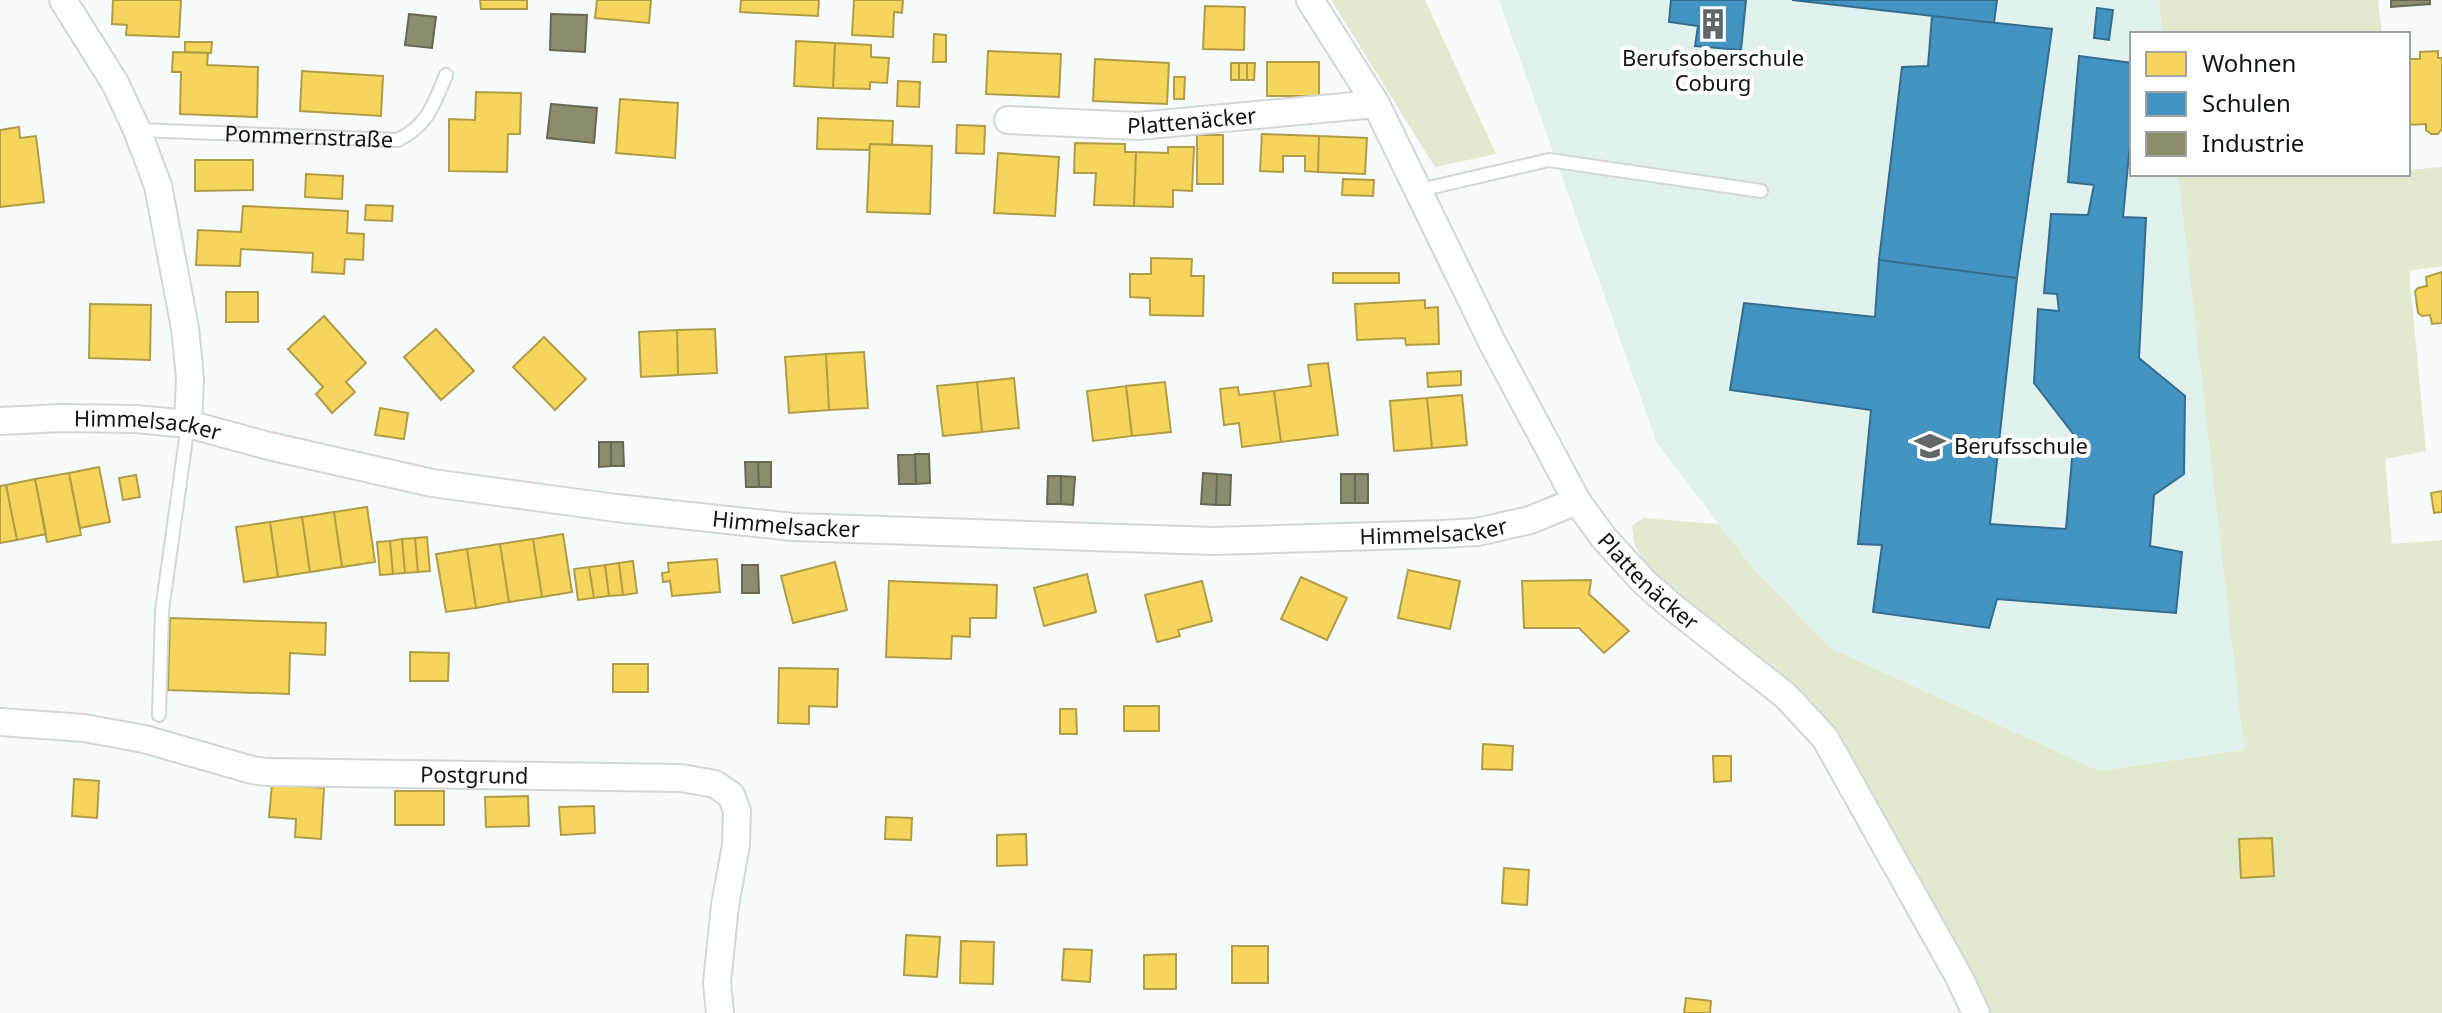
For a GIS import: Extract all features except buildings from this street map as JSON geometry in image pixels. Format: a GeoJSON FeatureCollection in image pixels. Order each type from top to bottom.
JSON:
{"type":"FeatureCollection","features":[{"type":"Feature","properties":{"kind":"street"},"geometry":{"type":"LineString","coordinates":[[63,0],[115,83],[158,186],[183,314],[190,378],[188,424]]}},
{"type":"Feature","properties":{"kind":"street","name":"Plattenäcker"},"geometry":{"type":"LineString","coordinates":[[1310,0],[1376,104],[1492,342],[1577,501],[1603,537],[1645,583],[1786,696],[1825,738],[1959,977],[1976,1013]]}},
{"type":"Feature","properties":{"kind":"street","name":"Plattenäcker"},"geometry":{"type":"LineString","coordinates":[[1008,120],[1138,126],[1376,104]]}},
{"type":"Feature","properties":{"kind":"street","name":"Himmelsacker"},"geometry":{"type":"LineString","coordinates":[[0,421],[76,418],[188,424],[432,483],[616,508],[793,527],[1214,541],[1441,534],[1477,532],[1530,520],[1577,501]]}},
{"type":"Feature","properties":{"kind":"street","name":"Postgrund"},"geometry":{"type":"LineString","coordinates":[[0,722],[84,728],[144,739],[267,772],[681,778],[715,784],[731,795],[737,811],[736,845],[725,905],[717,983],[720,1013]]}},
{"type":"Feature","properties":{"kind":"lane","name":"Pommernstraße"},"geometry":{"type":"LineString","coordinates":[[137,130],[398,140],[415,131],[430,114],[446,75]]}},
{"type":"Feature","properties":{"kind":"lane"},"geometry":{"type":"LineString","coordinates":[[1420,190],[1549,160],[1761,191]]}},
{"type":"Feature","properties":{"kind":"lane"},"geometry":{"type":"LineString","coordinates":[[159,715],[162,611],[188,424]]}},
{"type":"Feature","properties":{"kind":"shaded area"},"geometry":{"type":"Polygon","coordinates":[[[1499,0],[2159,0],[2162,32],[2130,32],[2130,176],[2178,176],[2244,750],[2099,771],[1830,648],[1751,566],[1657,443],[1499,0]]]}},
{"type":"Feature","properties":{"kind":"green space"},"geometry":{"type":"Polygon","coordinates":[[[1331,0],[1425,0],[1496,154],[1435,167],[1331,0]]]}},
{"type":"Feature","properties":{"kind":"green space"},"geometry":{"type":"Polygon","coordinates":[[[2159,0],[2378,0],[2382,32],[2162,32],[2159,0]]]}},
{"type":"Feature","properties":{"kind":"green space"},"geometry":{"type":"Polygon","coordinates":[[[2442,167],[2442,266],[2409,271],[2426,451],[2385,459],[2392,544],[2442,540],[2442,1013],[1983,1013],[1826,717],[1654,581],[1634,543],[1632,526],[1643,518],[1719,524],[1751,566],[1830,648],[2099,771],[2244,750],[2178,176],[2410,176],[2410,170],[2442,167]]]}},
{"type":"Feature","properties":{"kind":"place","name":"Berufsoberschule Coburg"},"geometry":{"type":"Point","coordinates":[1713,24]}},
{"type":"Feature","properties":{"kind":"place","name":"Berufsschule"},"geometry":{"type":"Point","coordinates":[1930,446]}}]}
